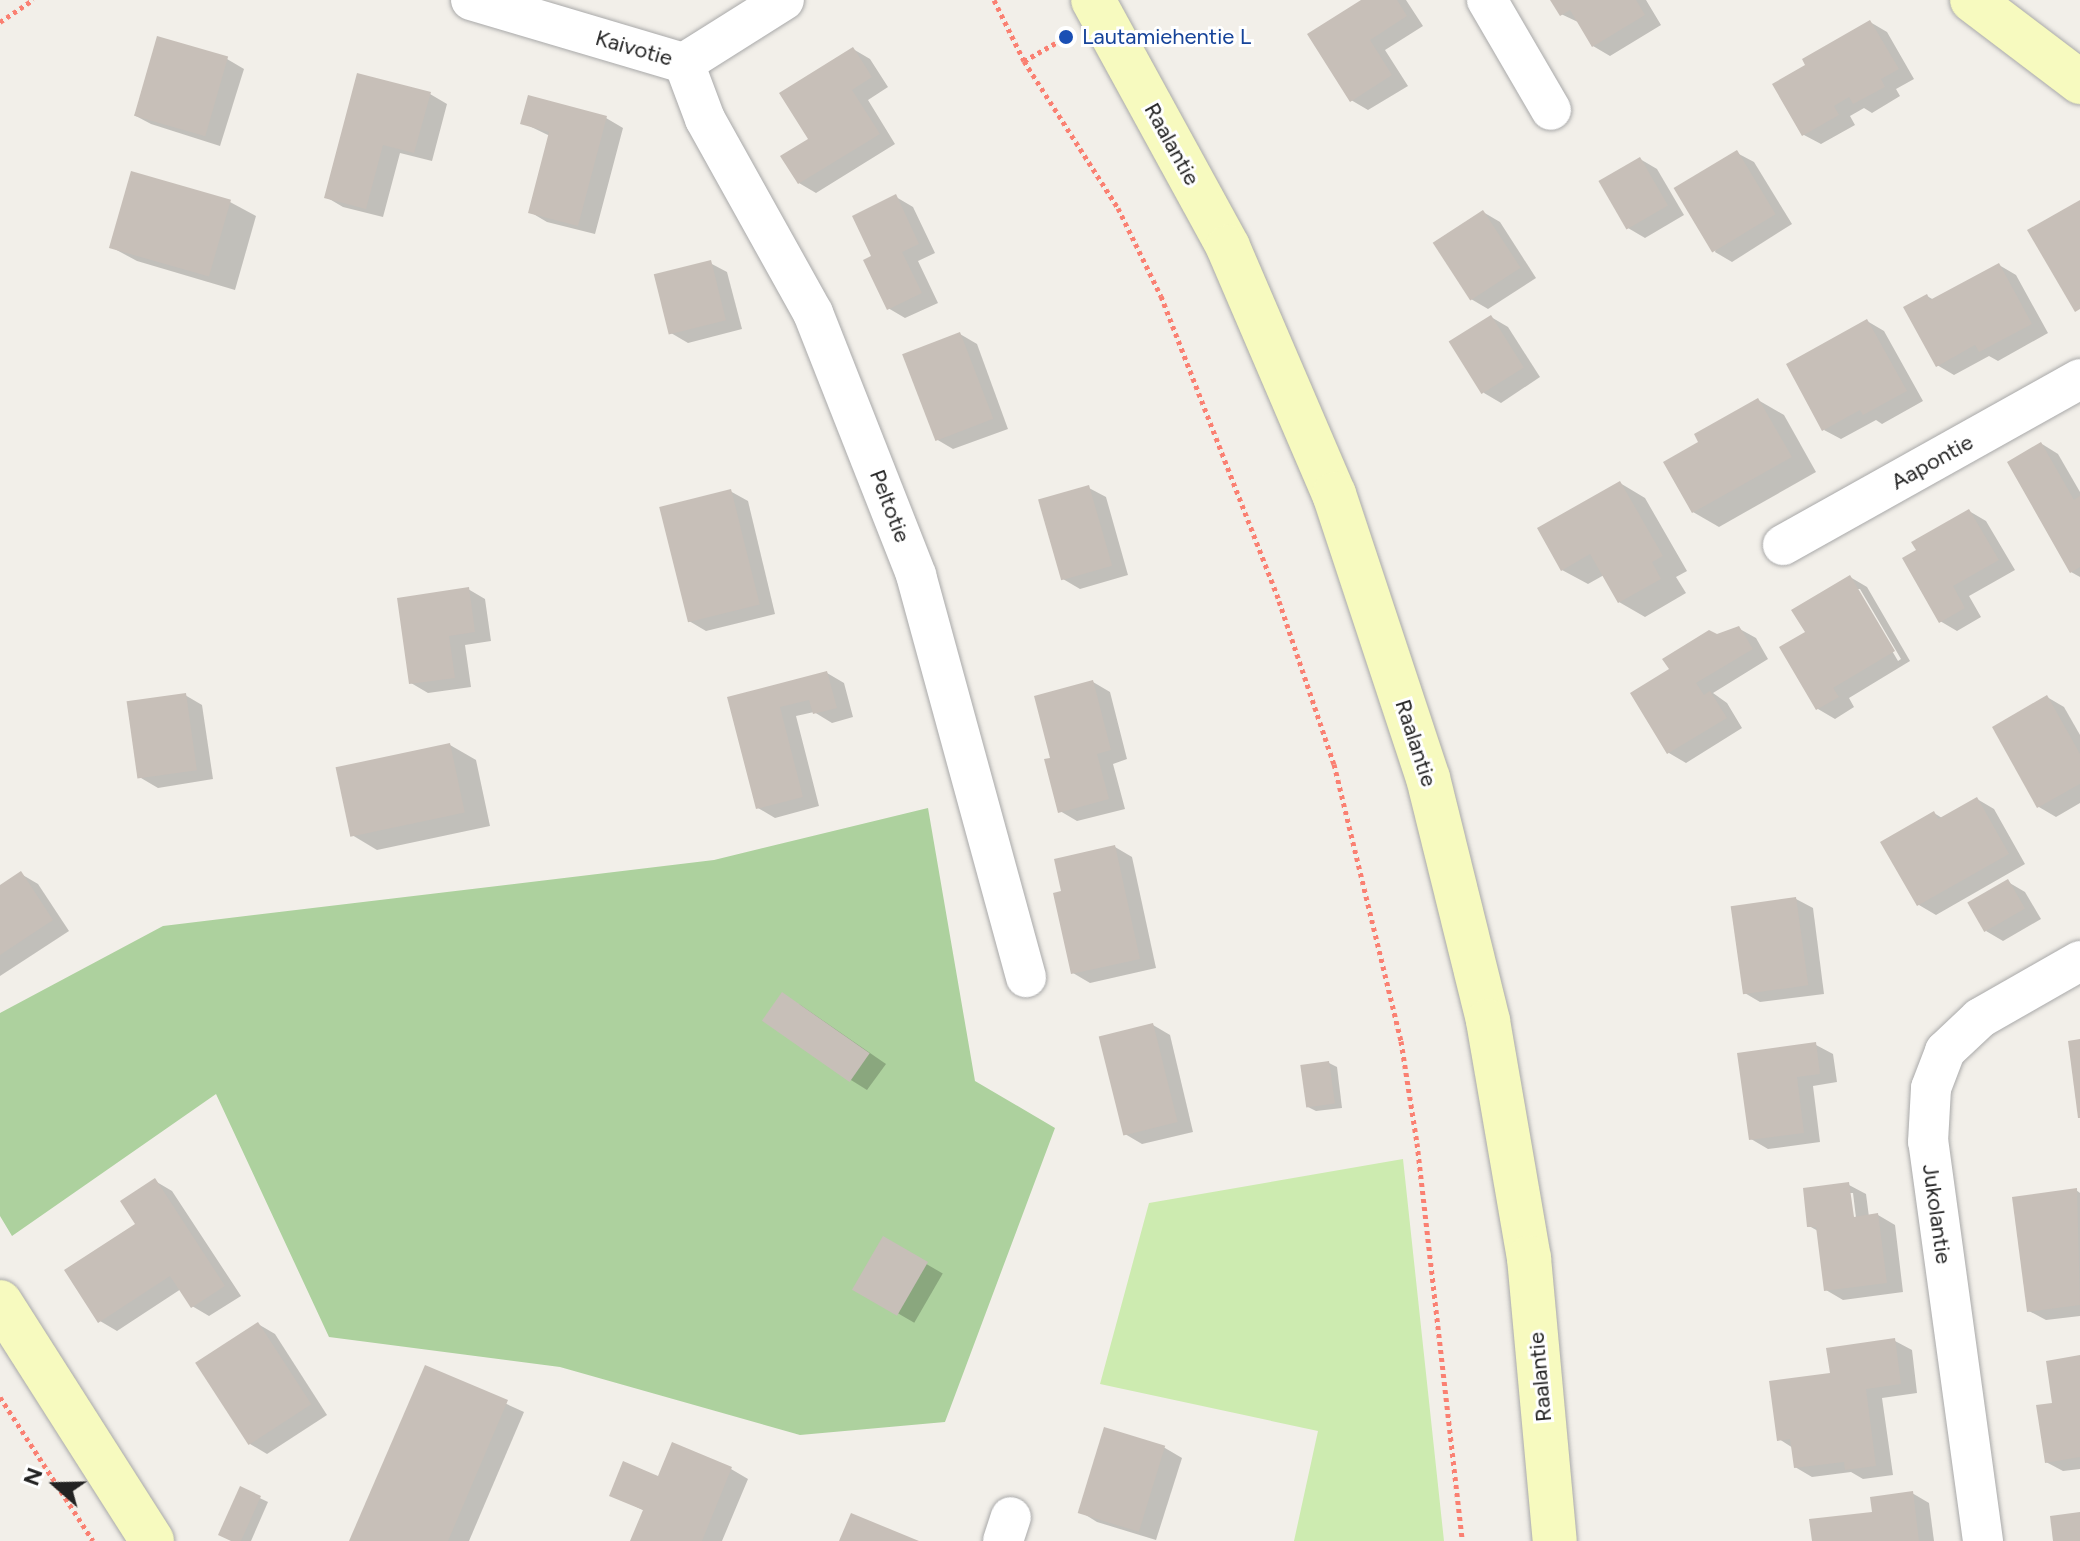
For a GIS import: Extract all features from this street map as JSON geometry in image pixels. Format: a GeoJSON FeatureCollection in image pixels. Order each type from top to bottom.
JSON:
{"type":"FeatureCollection","features":[{"type":"Feature","properties":{"kind":"street","name":"Kaivotie"},"geometry":{"type":"LineString","coordinates":[[471,0],[684,63],[784,0]]}},
{"type":"Feature","properties":{"kind":"street","name":"Raalantie"},"geometry":{"type":"LineString","coordinates":[[1093,0],[1240,276],[1334,494],[1428,778],[1488,1021],[1529,1258],[1555,1541]]}},
{"type":"Feature","properties":{"kind":"street"},"geometry":{"type":"LineString","coordinates":[[1487,0],[1551,110]]}},
{"type":"Feature","properties":{"kind":"street"},"geometry":{"type":"LineString","coordinates":[[1972,0],[2080,82]]}},
{"type":"Feature","properties":{"kind":"street","name":"Peltotie"},"geometry":{"type":"LineString","coordinates":[[684,63],[705,119],[813,313],[916,575],[1026,977]]}},
{"type":"Feature","properties":{"kind":"street","name":"Aapontie"},"geometry":{"type":"LineString","coordinates":[[1783,545],[2080,379]]}},
{"type":"Feature","properties":{"kind":"street","name":"Jukolantie"},"geometry":{"type":"LineString","coordinates":[[1983,1541],[1928,1142],[1931,1088],[1945,1051],[1980,1018],[2080,961]]}},
{"type":"Feature","properties":{"kind":"street"},"geometry":{"type":"LineString","coordinates":[[0,1302],[152,1541]]}},
{"type":"Feature","properties":{"kind":"path"},"geometry":{"type":"LineString","coordinates":[[0,22],[33,0]]}},
{"type":"Feature","properties":{"kind":"path"},"geometry":{"type":"LineString","coordinates":[[994,0],[1024,61],[1118,208],[1161,296],[1279,601],[1334,764],[1403,1056],[1417,1143],[1462,1541]]}},
{"type":"Feature","properties":{"kind":"path"},"geometry":{"type":"LineString","coordinates":[[1024,61],[1066,37]]}},
{"type":"Feature","properties":{"kind":"path"},"geometry":{"type":"LineString","coordinates":[[0,1397],[93,1541]]}},
{"type":"Feature","properties":{"kind":"green space"},"geometry":{"type":"Polygon","coordinates":[[[928,808],[975,1081],[1055,1128],[945,1422],[800,1435],[560,1367],[329,1337],[216,1094],[12,1236],[0,1216],[0,1013],[163,926],[714,860],[928,808]]]}},
{"type":"Feature","properties":{"kind":"green space"},"geometry":{"type":"Polygon","coordinates":[[[1403,1159],[1444,1541],[1294,1541],[1318,1431],[1100,1384],[1149,1203],[1403,1159]]]}},
{"type":"Feature","properties":{"kind":"building"},"geometry":{"type":"Polygon","coordinates":[[[1361,0],[1397,0],[1407,16],[1370,40],[1392,75],[1350,102],[1307,34],[1361,0]]]}},
{"type":"Feature","properties":{"kind":"building"},"geometry":{"type":"Polygon","coordinates":[[[1550,0],[1636,0],[1645,15],[1592,47],[1570,10],[1560,16],[1550,0]]]}},
{"type":"Feature","properties":{"kind":"building"},"geometry":{"type":"Polygon","coordinates":[[[1870,20],[1899,69],[1881,79],[1885,87],[1853,104],[1849,97],[1834,106],[1839,115],[1802,136],[1772,84],[1805,65],[1802,59],[1870,20]]]}},
{"type":"Feature","properties":{"kind":"building"},"geometry":{"type":"Polygon","coordinates":[[[157,36],[228,56],[205,136],[134,116],[157,36]]]}},
{"type":"Feature","properties":{"kind":"building"},"geometry":{"type":"Polygon","coordinates":[[[853,47],[872,77],[852,90],[880,134],[798,184],[780,156],[808,139],[779,93],[853,47]]]}},
{"type":"Feature","properties":{"kind":"building"},"geometry":{"type":"Polygon","coordinates":[[[357,73],[431,92],[414,153],[383,145],[366,209],[324,198],[357,73]]]}},
{"type":"Feature","properties":{"kind":"building"},"geometry":{"type":"Polygon","coordinates":[[[528,95],[607,116],[578,226],[528,213],[549,132],[520,124],[528,95]]]}},
{"type":"Feature","properties":{"kind":"building"},"geometry":{"type":"Polygon","coordinates":[[[1737,150],[1776,214],[1712,252],[1674,188],[1737,150]]]}},
{"type":"Feature","properties":{"kind":"building"},"geometry":{"type":"Polygon","coordinates":[[[1640,157],[1668,205],[1626,229],[1598,181],[1640,157]]]}},
{"type":"Feature","properties":{"kind":"building"},"geometry":{"type":"Polygon","coordinates":[[[131,171],[231,200],[209,277],[109,248],[131,171]]]}},
{"type":"Feature","properties":{"kind":"building"},"geometry":{"type":"Polygon","coordinates":[[[896,194],[919,244],[902,252],[922,293],[887,310],[863,260],[871,256],[852,216],[896,194]]]}},
{"type":"Feature","properties":{"kind":"building"},"geometry":{"type":"Polygon","coordinates":[[[2080,200],[2080,309],[2075,312],[2027,230],[2080,200]]]}},
{"type":"Feature","properties":{"kind":"building"},"geometry":{"type":"Polygon","coordinates":[[[1483,210],[1521,268],[1470,301],[1433,243],[1483,210]]]}},
{"type":"Feature","properties":{"kind":"building"},"geometry":{"type":"Polygon","coordinates":[[[711,260],[726,320],[669,334],[654,274],[711,260]]]}},
{"type":"Feature","properties":{"kind":"building"},"geometry":{"type":"Polygon","coordinates":[[[1999,263],[2032,324],[1979,352],[1975,345],[1936,367],[1903,307],[1927,294],[1930,300],[1999,263]]]}},
{"type":"Feature","properties":{"kind":"building"},"geometry":{"type":"Polygon","coordinates":[[[1491,315],[1524,368],[1481,394],[1449,341],[1491,315]]]}},
{"type":"Feature","properties":{"kind":"building"},"geometry":{"type":"Polygon","coordinates":[[[1867,319],[1907,391],[1863,415],[1860,410],[1822,431],[1786,364],[1867,319]]]}},
{"type":"Feature","properties":{"kind":"building"},"geometry":{"type":"Polygon","coordinates":[[[960,332],[993,419],[935,441],[902,354],[960,332]]]}},
{"type":"Feature","properties":{"kind":"building"},"geometry":{"type":"Polygon","coordinates":[[[1758,398],[1792,457],[1692,513],[1663,462],[1698,442],[1694,434],[1758,398]]]}},
{"type":"Feature","properties":{"kind":"building"},"geometry":{"type":"Polygon","coordinates":[[[2041,442],[2074,500],[2080,496],[2080,567],[2070,573],[2007,462],[2041,442]]]}},
{"type":"Feature","properties":{"kind":"building"},"geometry":{"type":"Polygon","coordinates":[[[1620,481],[1663,556],[1652,562],[1661,579],[1618,603],[1590,554],[1561,571],[1537,528],[1620,481]]]}},
{"type":"Feature","properties":{"kind":"building"},"geometry":{"type":"Polygon","coordinates":[[[1089,485],[1112,566],[1061,580],[1038,500],[1089,485]]]}},
{"type":"Feature","properties":{"kind":"building"},"geometry":{"type":"Polygon","coordinates":[[[731,489],[760,604],[688,622],[659,507],[731,489]]]}},
{"type":"Feature","properties":{"kind":"building"},"geometry":{"type":"Polygon","coordinates":[[[1969,509],[1999,560],[1953,586],[1965,608],[1939,623],[1902,558],[1916,550],[1911,542],[1969,509]]]}},
{"type":"Feature","properties":{"kind":"building"},"geometry":{"type":"Polygon","coordinates":[[[1850,575],[1895,651],[1833,688],[1839,697],[1816,710],[1779,647],[1805,632],[1791,610],[1850,575]]]}},
{"type":"Feature","properties":{"kind":"building"},"geometry":{"type":"Polygon","coordinates":[[[469,587],[475,632],[449,636],[455,678],[409,684],[397,598],[469,587]]]}},
{"type":"Feature","properties":{"kind":"building"},"geometry":{"type":"Polygon","coordinates":[[[1739,626],[1753,649],[1696,683],[1704,695],[1710,691],[1727,718],[1667,754],[1630,693],[1669,669],[1662,659],[1709,630],[1717,634],[1739,626]]]}},
{"type":"Feature","properties":{"kind":"building"},"geometry":{"type":"Polygon","coordinates":[[[827,671],[837,708],[813,714],[809,700],[780,707],[803,797],[756,809],[727,697],[827,671]]]}},
{"type":"Feature","properties":{"kind":"building"},"geometry":{"type":"Polygon","coordinates":[[[1093,680],[1111,750],[1097,754],[1109,799],[1058,813],[1044,759],[1050,758],[1034,696],[1093,680]]]}},
{"type":"Feature","properties":{"kind":"building"},"geometry":{"type":"Polygon","coordinates":[[[186,693],[197,770],[137,779],[127,701],[186,693]]]}},
{"type":"Feature","properties":{"kind":"building"},"geometry":{"type":"Polygon","coordinates":[[[2047,695],[2080,754],[2080,784],[2037,808],[1992,727],[2047,695]]]}},
{"type":"Feature","properties":{"kind":"building"},"geometry":{"type":"Polygon","coordinates":[[[450,743],[465,812],[350,837],[336,767],[450,743]]]}},
{"type":"Feature","properties":{"kind":"building"},"geometry":{"type":"Polygon","coordinates":[[[1977,797],[2009,854],[1917,906],[1880,842],[1934,811],[1938,819],[1977,797]]]}},
{"type":"Feature","properties":{"kind":"building"},"geometry":{"type":"Polygon","coordinates":[[[1115,845],[1140,959],[1071,974],[1053,893],[1061,891],[1054,859],[1115,845]]]}},
{"type":"Feature","properties":{"kind":"building"},"geometry":{"type":"Polygon","coordinates":[[[21,871],[53,920],[0,955],[0,885],[21,871]]]}},
{"type":"Feature","properties":{"kind":"building"},"geometry":{"type":"Polygon","coordinates":[[[2008,879],[2025,908],[1984,932],[1967,902],[2008,879]]]}},
{"type":"Feature","properties":{"kind":"building"},"geometry":{"type":"Polygon","coordinates":[[[1796,897],[1808,985],[1743,994],[1731,906],[1796,897]]]}},
{"type":"Feature","properties":{"kind":"building"},"geometry":{"type":"Polygon","coordinates":[[[782,992],[870,1053],[850,1082],[762,1021],[782,992]]]}},
{"type":"Feature","properties":{"kind":"building"},"geometry":{"type":"Polygon","coordinates":[[[1153,1023],[1178,1122],[1123,1136],[1099,1037],[1153,1023]]]}},
{"type":"Feature","properties":{"kind":"building"},"geometry":{"type":"Polygon","coordinates":[[[2080,1039],[2080,1118],[2078,1118],[2068,1041],[2080,1039]]]}},
{"type":"Feature","properties":{"kind":"building"},"geometry":{"type":"Polygon","coordinates":[[[1816,1042],[1820,1074],[1797,1077],[1804,1133],[1749,1140],[1737,1053],[1816,1042]]]}},
{"type":"Feature","properties":{"kind":"building"},"geometry":{"type":"Polygon","coordinates":[[[1329,1061],[1335,1104],[1306,1108],[1300,1065],[1329,1061]]]}},
{"type":"Feature","properties":{"kind":"building"},"geometry":{"type":"Polygon","coordinates":[[[155,1178],[225,1286],[191,1308],[170,1276],[98,1323],[64,1270],[135,1224],[120,1201],[155,1178]]]}},
{"type":"Feature","properties":{"kind":"building"},"geometry":{"type":"Polygon","coordinates":[[[1849,1182],[1854,1217],[1878,1213],[1887,1283],[1824,1291],[1816,1227],[1807,1227],[1803,1188],[1849,1182]]]}},
{"type":"Feature","properties":{"kind":"building"},"geometry":{"type":"Polygon","coordinates":[[[2077,1188],[2080,1305],[2027,1312],[2012,1197],[2077,1188]]]}},
{"type":"Feature","properties":{"kind":"building"},"geometry":{"type":"Polygon","coordinates":[[[883,1236],[928,1262],[897,1316],[852,1290],[883,1236]]]}},
{"type":"Feature","properties":{"kind":"building"},"geometry":{"type":"Polygon","coordinates":[[[258,1322],[311,1404],[248,1445],[195,1363],[258,1322]]]}},
{"type":"Feature","properties":{"kind":"building"},"geometry":{"type":"Polygon","coordinates":[[[1895,1338],[1901,1384],[1866,1389],[1876,1466],[1845,1470],[1844,1462],[1794,1468],[1790,1439],[1777,1441],[1769,1381],[1830,1373],[1826,1348],[1895,1338]]]}},
{"type":"Feature","properties":{"kind":"building"},"geometry":{"type":"Polygon","coordinates":[[[2080,1355],[2080,1457],[2045,1463],[2036,1405],[2052,1403],[2046,1361],[2080,1355]]]}},
{"type":"Feature","properties":{"kind":"building"},"geometry":{"type":"Polygon","coordinates":[[[425,1365],[508,1400],[448,1541],[349,1541],[425,1365]]]}},
{"type":"Feature","properties":{"kind":"building"},"geometry":{"type":"Polygon","coordinates":[[[1104,1427],[1165,1446],[1139,1532],[1078,1513],[1104,1427]]]}},
{"type":"Feature","properties":{"kind":"building"},"geometry":{"type":"Polygon","coordinates":[[[672,1442],[732,1467],[702,1541],[630,1541],[643,1510],[609,1496],[623,1461],[658,1476],[672,1442]]]}},
{"type":"Feature","properties":{"kind":"building"},"geometry":{"type":"Polygon","coordinates":[[[240,1486],[261,1496],[241,1541],[231,1541],[218,1535],[240,1486]]]}},
{"type":"Feature","properties":{"kind":"building"},"geometry":{"type":"Polygon","coordinates":[[[1913,1491],[1919,1541],[1812,1541],[1809,1519],[1872,1512],[1870,1497],[1913,1491]]]}},
{"type":"Feature","properties":{"kind":"building"},"geometry":{"type":"Polygon","coordinates":[[[2080,1512],[2080,1541],[2053,1541],[2050,1516],[2080,1512]]]}},
{"type":"Feature","properties":{"kind":"building"},"geometry":{"type":"Polygon","coordinates":[[[851,1513],[919,1541],[839,1541],[851,1513]]]}},
{"type":"Feature","properties":{"kind":"place","name":"Lautamiehentie L"},"geometry":{"type":"Point","coordinates":[1066,37]}}]}
